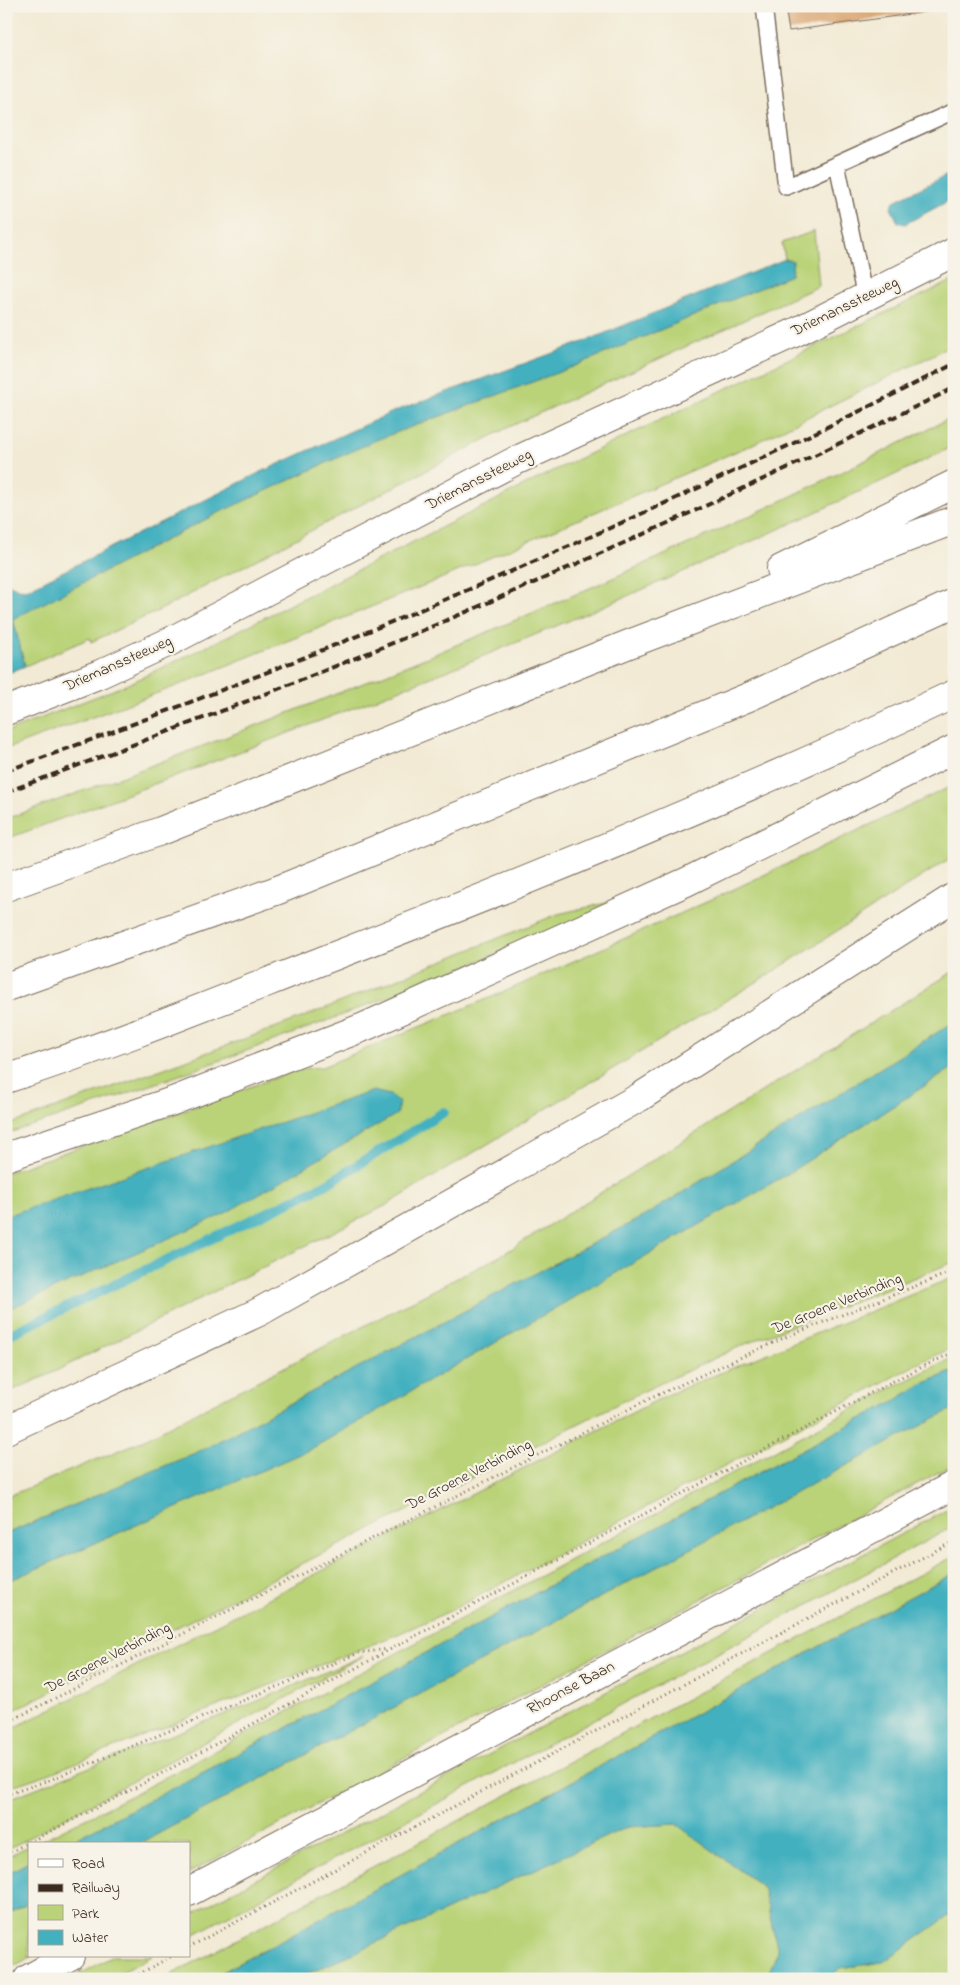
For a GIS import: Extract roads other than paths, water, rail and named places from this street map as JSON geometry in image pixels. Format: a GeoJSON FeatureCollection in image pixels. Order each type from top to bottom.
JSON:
{"type":"FeatureCollection","features":[{"type":"Feature","properties":{"kind":"main road","name":"Driemanssteeweg"},"geometry":{"type":"LineString","coordinates":[[6,711],[100,674],[168,642],[515,461],[796,332],[954,252]]}},
{"type":"Feature","properties":{"kind":"main road"},"geometry":{"type":"LineString","coordinates":[[629,644],[954,484]]}},
{"type":"Feature","properties":{"kind":"main road"},"geometry":{"type":"LineString","coordinates":[[6,887],[161,832],[629,644],[954,520]]}},
{"type":"Feature","properties":{"kind":"main road"},"geometry":{"type":"LineString","coordinates":[[6,987],[288,886],[751,696],[954,603]]}},
{"type":"Feature","properties":{"kind":"main road"},"geometry":{"type":"LineString","coordinates":[[6,1079],[154,1026],[510,888],[733,793],[954,694]]}},
{"type":"Feature","properties":{"kind":"main road"},"geometry":{"type":"LineString","coordinates":[[6,1158],[173,1102],[364,1027],[686,882],[954,749]]}},
{"type":"Feature","properties":{"kind":"main road"},"geometry":{"type":"LineString","coordinates":[[6,1430],[260,1312],[640,1097],[954,897]]}},
{"type":"Feature","properties":{"kind":"main road","name":"Rhoonse Baan"},"geometry":{"type":"LineString","coordinates":[[190,1891],[954,1485]]}},
{"type":"Feature","properties":{"kind":"main road"},"geometry":{"type":"LineString","coordinates":[[28,1979],[66,1958]]}},
{"type":"Feature","properties":{"kind":"lane"},"geometry":{"type":"LineString","coordinates":[[764,6],[786,187],[954,111]]}},
{"type":"Feature","properties":{"kind":"lane"},"geometry":{"type":"LineString","coordinates":[[837,164],[865,298]]}},
{"type":"Feature","properties":{"kind":"water"},"geometry":{"type":"Polygon","coordinates":[[[954,172],[954,198],[905,224],[898,222],[891,208],[894,201],[954,172]]]}},
{"type":"Feature","properties":{"kind":"water"},"geometry":{"type":"Polygon","coordinates":[[[785,259],[793,261],[791,275],[570,368],[376,440],[218,513],[13,619],[25,666],[6,674],[6,573],[8,584],[18,589],[26,590],[259,473],[395,411],[586,341],[785,259]]]}},
{"type":"Feature","properties":{"kind":"water"},"geometry":{"type":"Polygon","coordinates":[[[954,1022],[954,1067],[784,1176],[311,1449],[6,1582],[6,1534],[202,1450],[648,1214],[954,1022]]]}},
{"type":"Feature","properties":{"kind":"water"},"geometry":{"type":"Polygon","coordinates":[[[373,1091],[390,1095],[399,1102],[397,1114],[224,1214],[6,1310],[6,1216],[373,1091]]]}},
{"type":"Feature","properties":{"kind":"water"},"geometry":{"type":"Polygon","coordinates":[[[954,1371],[954,1408],[143,1842],[69,1842],[273,1735],[893,1402],[922,1384],[954,1371]]]}},
{"type":"Feature","properties":{"kind":"water"},"geometry":{"type":"Polygon","coordinates":[[[954,1573],[954,1612],[951,1614],[954,1634],[954,1912],[883,1962],[840,1968],[828,1979],[766,1979],[778,1951],[763,1887],[676,1824],[627,1827],[297,1979],[210,1979],[954,1573]]]}},
{"type":"Feature","properties":{"kind":"water"},"geometry":{"type":"Polygon","coordinates":[[[28,1863],[28,1904],[6,1915],[6,1874],[28,1863]]]}},
{"type":"Feature","properties":{"kind":"waterway"},"geometry":{"type":"LineString","coordinates":[[6,1336],[325,1185],[444,1112]]}},
{"type":"Feature","properties":{"kind":"railway"},"geometry":{"type":"LineString","coordinates":[[6,771],[247,680],[486,582],[722,477],[954,364]]}},
{"type":"Feature","properties":{"kind":"railway"},"geometry":{"type":"LineString","coordinates":[[6,792],[270,692],[493,601],[691,512],[954,388]]}}]}
